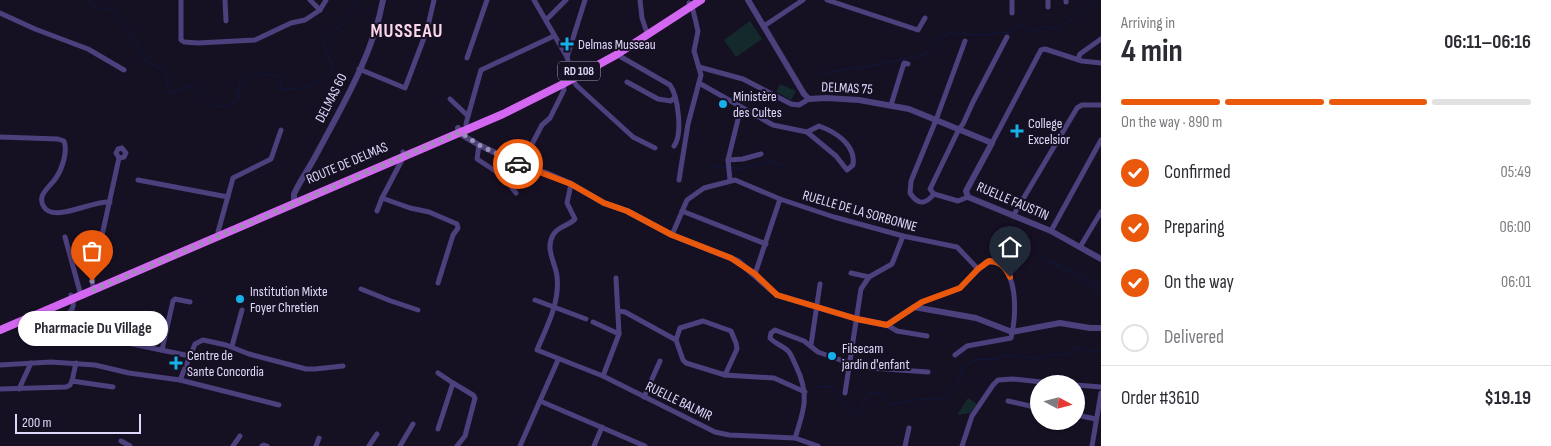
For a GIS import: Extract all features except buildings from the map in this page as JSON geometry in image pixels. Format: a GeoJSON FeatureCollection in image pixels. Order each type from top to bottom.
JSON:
{"type":"FeatureCollection","features":[{"type":"Feature","properties":{"kind":"main road","name":"ROUTE DE DELMAS"},"geometry":{"type":"LineString","coordinates":[[615,53],[646,30],[691,3],[701,0]]}},
{"type":"Feature","properties":{"kind":"main road","name":"ROUTE DE DELMAS"},"geometry":{"type":"LineString","coordinates":[[459,130],[467,120],[572,77],[615,53],[691,3]]}},
{"type":"Feature","properties":{"kind":"main road","name":"ROUTE DE DELMAS"},"geometry":{"type":"LineString","coordinates":[[0,330],[459,130],[503,114],[563,84],[572,77]]}},
{"type":"Feature","properties":{"kind":"main road","name":"ROUTE DE DELMAS"},"geometry":{"type":"LineString","coordinates":[[0,325],[72,297],[218,232],[294,201]]}},
{"type":"Feature","properties":{"kind":"street"},"geometry":{"type":"LineString","coordinates":[[181,0],[181,40],[198,43],[255,40],[291,23],[303,21],[320,10],[326,0]]}},
{"type":"Feature","properties":{"kind":"street"},"geometry":{"type":"LineString","coordinates":[[225,0],[226,21]]}},
{"type":"Feature","properties":{"kind":"street"},"geometry":{"type":"LineString","coordinates":[[310,0],[320,10]]}},
{"type":"Feature","properties":{"kind":"street","name":"DELMAS 60"},"geometry":{"type":"LineString","coordinates":[[294,201],[294,194],[298,185],[314,159],[360,69],[383,0]]}},
{"type":"Feature","properties":{"kind":"street"},"geometry":{"type":"LineString","coordinates":[[360,69],[406,88],[427,30],[434,0]]}},
{"type":"Feature","properties":{"kind":"street"},"geometry":{"type":"LineString","coordinates":[[467,58],[487,0]]}},
{"type":"Feature","properties":{"kind":"street"},"geometry":{"type":"LineString","coordinates":[[534,0],[567,57],[576,86],[633,137],[655,148]]}},
{"type":"Feature","properties":{"kind":"street"},"geometry":{"type":"LineString","coordinates":[[546,20],[566,0]]}},
{"type":"Feature","properties":{"kind":"street"},"geometry":{"type":"LineString","coordinates":[[567,57],[585,0]]}},
{"type":"Feature","properties":{"kind":"street"},"geometry":{"type":"LineString","coordinates":[[640,0],[642,18],[646,30]]}},
{"type":"Feature","properties":{"kind":"street","name":"DELMAS 75"},"geometry":{"type":"LineString","coordinates":[[748,0],[804,94],[809,99],[826,98],[891,105],[909,109],[992,143]]}},
{"type":"Feature","properties":{"kind":"street"},"geometry":{"type":"LineString","coordinates":[[764,26],[802,0]]}},
{"type":"Feature","properties":{"kind":"street"},"geometry":{"type":"LineString","coordinates":[[826,0],[918,30],[925,18]]}},
{"type":"Feature","properties":{"kind":"street"},"geometry":{"type":"LineString","coordinates":[[1012,0],[1012,13]]}},
{"type":"Feature","properties":{"kind":"street"},"geometry":{"type":"LineString","coordinates":[[1048,0],[1048,7]]}},
{"type":"Feature","properties":{"kind":"street"},"geometry":{"type":"LineString","coordinates":[[679,180],[688,124],[701,75],[694,51],[698,32],[691,3]]}},
{"type":"Feature","properties":{"kind":"street"},"geometry":{"type":"LineString","coordinates":[[0,12],[35,29],[88,49],[124,70]]}},
{"type":"Feature","properties":{"kind":"street"},"geometry":{"type":"LineString","coordinates":[[467,120],[481,70],[554,36]]}},
{"type":"Feature","properties":{"kind":"street"},"geometry":{"type":"LineString","coordinates":[[968,198],[958,201],[934,194],[930,189],[1007,37]]}},
{"type":"Feature","properties":{"kind":"street"},"geometry":{"type":"LineString","coordinates":[[1078,59],[1080,54],[1101,40]]}},
{"type":"Feature","properties":{"kind":"street"},"geometry":{"type":"LineString","coordinates":[[934,194],[929,200],[922,203],[915,200],[910,194],[911,181],[965,41]]}},
{"type":"Feature","properties":{"kind":"street"},"geometry":{"type":"LineString","coordinates":[[992,143],[1042,50],[1045,48],[1078,59],[1101,63]]}},
{"type":"Feature","properties":{"kind":"street"},"geometry":{"type":"LineString","coordinates":[[615,53],[670,85],[676,100],[677,139],[674,146]]}},
{"type":"Feature","properties":{"kind":"street"},"geometry":{"type":"LineString","coordinates":[[891,105],[904,63],[908,64]]}},
{"type":"Feature","properties":{"kind":"street"},"geometry":{"type":"LineString","coordinates":[[698,67],[743,79],[790,104],[799,105],[809,99]]}},
{"type":"Feature","properties":{"kind":"street"},"geometry":{"type":"LineString","coordinates":[[626,82],[658,100],[676,100]]}},
{"type":"Feature","properties":{"kind":"street"},"geometry":{"type":"LineString","coordinates":[[699,83],[773,125],[807,132],[836,156],[847,170],[853,165],[854,158],[849,147],[833,131],[819,126],[807,132]]}},
{"type":"Feature","properties":{"kind":"street"},"geometry":{"type":"LineString","coordinates":[[520,165],[542,125],[550,118],[564,90],[563,84]]}},
{"type":"Feature","properties":{"kind":"street"},"geometry":{"type":"LineString","coordinates":[[450,99],[467,120]]}},
{"type":"Feature","properties":{"kind":"street"},"geometry":{"type":"LineString","coordinates":[[1012,216],[1077,108],[1082,105],[1101,105]]}},
{"type":"Feature","properties":{"kind":"street"},"geometry":{"type":"LineString","coordinates":[[672,235],[687,200],[714,184],[730,180],[728,160],[742,107]]}},
{"type":"Feature","properties":{"kind":"street"},"geometry":{"type":"LineString","coordinates":[[218,232],[233,178],[271,159],[282,130]]}},
{"type":"Feature","properties":{"kind":"street"},"geometry":{"type":"LineString","coordinates":[[459,130],[479,145],[520,165],[571,184],[604,203],[627,211],[672,235],[731,258],[755,274],[777,295],[857,319],[887,325],[897,331],[927,336]]}},
{"type":"Feature","properties":{"kind":"street"},"geometry":{"type":"LineString","coordinates":[[0,137],[62,140],[65,145],[65,153],[60,170],[43,194],[42,202],[48,211],[59,213],[102,201],[110,202]]}},
{"type":"Feature","properties":{"kind":"street"},"geometry":{"type":"LineString","coordinates":[[1051,230],[1101,140]]}},
{"type":"Feature","properties":{"kind":"street","name":"RUELLE FAUSTIN"},"geometry":{"type":"LineString","coordinates":[[992,143],[966,191],[968,198],[1051,230],[1101,259]]}},
{"type":"Feature","properties":{"kind":"street"},"geometry":{"type":"LineString","coordinates":[[479,145],[477,159],[503,176],[516,193]]}},
{"type":"Feature","properties":{"kind":"street"},"geometry":{"type":"LineString","coordinates":[[377,210],[404,154]]}},
{"type":"Feature","properties":{"kind":"street"},"geometry":{"type":"LineString","coordinates":[[728,160],[743,159],[761,154]]}},
{"type":"Feature","properties":{"kind":"street"},"geometry":{"type":"LineString","coordinates":[[93,288],[92,281],[120,158]]}},
{"type":"Feature","properties":{"kind":"street"},"geometry":{"type":"LineString","coordinates":[[138,180],[228,197]]}},
{"type":"Feature","properties":{"kind":"street","name":"RUELLE DE LA SORBONNE"},"geometry":{"type":"LineString","coordinates":[[730,180],[739,181],[780,199],[834,217],[903,236],[957,248],[978,269]]}},
{"type":"Feature","properties":{"kind":"street"},"geometry":{"type":"LineString","coordinates":[[554,307],[557,295],[557,277],[550,243],[556,231],[575,219],[568,206],[571,184]]}},
{"type":"Feature","properties":{"kind":"street"},"geometry":{"type":"LineString","coordinates":[[382,198],[410,208],[429,212],[457,224],[458,228],[453,235],[438,283]]}},
{"type":"Feature","properties":{"kind":"street"},"geometry":{"type":"LineString","coordinates":[[755,274],[780,199]]}},
{"type":"Feature","properties":{"kind":"street"},"geometry":{"type":"LineString","coordinates":[[682,211],[766,244]]}},
{"type":"Feature","properties":{"kind":"street"},"geometry":{"type":"LineString","coordinates":[[1080,247],[1101,212]]}},
{"type":"Feature","properties":{"kind":"street"},"geometry":{"type":"LineString","coordinates":[[845,394],[861,289],[869,277],[892,264],[903,236]]}},
{"type":"Feature","properties":{"kind":"street"},"geometry":{"type":"LineString","coordinates":[[65,237],[80,292]]}},
{"type":"Feature","properties":{"kind":"street"},"geometry":{"type":"LineString","coordinates":[[887,325],[922,302],[960,288],[986,262],[993,261],[1001,264],[1008,271],[1010,277],[1013,300],[1011,338],[968,346],[955,355]]}},
{"type":"Feature","properties":{"kind":"street"},"geometry":{"type":"LineString","coordinates":[[851,273],[869,277]]}},
{"type":"Feature","properties":{"kind":"street"},"geometry":{"type":"LineString","coordinates":[[603,376],[619,334],[616,278]]}},
{"type":"Feature","properties":{"kind":"street"},"geometry":{"type":"LineString","coordinates":[[811,345],[820,284]]}},
{"type":"Feature","properties":{"kind":"street"},"geometry":{"type":"LineString","coordinates":[[361,289],[418,310]]}},
{"type":"Feature","properties":{"kind":"street"},"geometry":{"type":"LineString","coordinates":[[72,297],[72,309],[58,323],[56,328],[58,330],[91,334],[190,356]]}},
{"type":"Feature","properties":{"kind":"street"},"geometry":{"type":"LineString","coordinates":[[162,350],[174,299],[190,302]]}},
{"type":"Feature","properties":{"kind":"street"},"geometry":{"type":"LineString","coordinates":[[535,300],[586,319]]}},
{"type":"Feature","properties":{"kind":"street","name":"RUELLE BALMIR"},"geometry":{"type":"LineString","coordinates":[[554,307],[537,350],[558,360],[603,376],[715,432],[729,435],[795,438],[818,446]]}},
{"type":"Feature","properties":{"kind":"street"},"geometry":{"type":"LineString","coordinates":[[914,307],[976,318],[1012,332],[1060,323],[1101,328]]}},
{"type":"Feature","properties":{"kind":"street"},"geometry":{"type":"LineString","coordinates":[[232,346],[242,310]]}},
{"type":"Feature","properties":{"kind":"street"},"geometry":{"type":"LineString","coordinates":[[618,311],[625,312],[676,340]]}},
{"type":"Feature","properties":{"kind":"street"},"geometry":{"type":"LineString","coordinates":[[725,375],[737,349],[731,331],[703,321],[680,328],[676,340],[683,360],[686,363],[725,375],[774,378],[805,392]]}},
{"type":"Feature","properties":{"kind":"street"},"geometry":{"type":"LineString","coordinates":[[593,322],[619,334]]}},
{"type":"Feature","properties":{"kind":"street"},"geometry":{"type":"LineString","coordinates":[[795,438],[805,407],[805,392],[788,351],[775,344],[770,338],[770,333],[776,330],[811,345],[818,352],[849,363],[872,368],[928,372]]}},
{"type":"Feature","properties":{"kind":"street"},"geometry":{"type":"LineString","coordinates":[[180,380],[195,344],[200,341],[232,346],[249,354],[306,369],[343,366]]}},
{"type":"Feature","properties":{"kind":"street"},"geometry":{"type":"LineString","coordinates":[[520,446],[558,360]]}},
{"type":"Feature","properties":{"kind":"street"},"geometry":{"type":"LineString","coordinates":[[644,397],[660,361]]}},
{"type":"Feature","properties":{"kind":"street"},"geometry":{"type":"LineString","coordinates":[[0,365],[31,362],[95,365],[180,380],[279,405]]}},
{"type":"Feature","properties":{"kind":"street"},"geometry":{"type":"LineString","coordinates":[[19,389],[31,362]]}},
{"type":"Feature","properties":{"kind":"street"},"geometry":{"type":"LineString","coordinates":[[0,389],[66,387],[72,381],[76,363]]}},
{"type":"Feature","properties":{"kind":"street"},"geometry":{"type":"LineString","coordinates":[[438,373],[475,398],[465,436],[457,446]]}},
{"type":"Feature","properties":{"kind":"street"},"geometry":{"type":"LineString","coordinates":[[962,446],[972,416],[998,380],[1030,381]]}},
{"type":"Feature","properties":{"kind":"street"},"geometry":{"type":"LineString","coordinates":[[72,381],[112,387]]}},
{"type":"Feature","properties":{"kind":"street"},"geometry":{"type":"LineString","coordinates":[[438,429],[453,383]]}},
{"type":"Feature","properties":{"kind":"street"},"geometry":{"type":"LineString","coordinates":[[1085,386],[1101,387]]}},
{"type":"Feature","properties":{"kind":"street"},"geometry":{"type":"LineString","coordinates":[[1092,446],[1101,393]]}},
{"type":"Feature","properties":{"kind":"street"},"geometry":{"type":"LineString","coordinates":[[540,401],[645,446]]}},
{"type":"Feature","properties":{"kind":"street"},"geometry":{"type":"LineString","coordinates":[[1008,401],[1030,406]]}},
{"type":"Feature","properties":{"kind":"street"},"geometry":{"type":"LineString","coordinates":[[1085,417],[1096,419]]}},
{"type":"Feature","properties":{"kind":"street"},"geometry":{"type":"LineString","coordinates":[[400,446],[413,424]]}},
{"type":"Feature","properties":{"kind":"street"},"geometry":{"type":"LineString","coordinates":[[594,446],[602,427]]}},
{"type":"Feature","properties":{"kind":"street"},"geometry":{"type":"LineString","coordinates":[[905,446],[909,428]]}},
{"type":"Feature","properties":{"kind":"street"},"geometry":{"type":"LineString","coordinates":[[370,446],[377,434]]}},
{"type":"Feature","properties":{"kind":"street"},"geometry":{"type":"LineString","coordinates":[[233,446],[240,436]]}},
{"type":"Feature","properties":{"kind":"street"},"geometry":{"type":"LineString","coordinates":[[316,446],[320,438]]}},
{"type":"Feature","properties":{"kind":"street"},"geometry":{"type":"LineString","coordinates":[[122,441],[130,446]]}},
{"type":"Feature","properties":{"kind":"street"},"geometry":{"type":"LineString","coordinates":[[262,446],[267,446]]}},
{"type":"Feature","properties":{"kind":"green space"},"geometry":{"type":"Polygon","coordinates":[[[750,21],[762,39],[736,57],[724,40],[750,21]]]}},
{"type":"Feature","properties":{"kind":"green space"},"geometry":{"type":"Polygon","coordinates":[[[780,84],[796,91],[791,100],[776,92],[780,84]]]}},
{"type":"Feature","properties":{"kind":"green space"},"geometry":{"type":"Polygon","coordinates":[[[968,398],[977,404],[970,413],[957,415],[968,398]]]}},
{"type":"Feature","properties":{"kind":"waterway"},"geometry":{"type":"LineString","coordinates":[[88,0],[89,4],[102,9],[114,10],[135,39],[146,62],[165,70],[169,93],[194,85],[211,104],[222,107],[237,101],[240,83],[255,75],[269,74],[282,78],[279,89],[302,88],[316,83],[328,75],[334,69],[325,49],[325,38],[346,22],[358,0]]}},
{"type":"Feature","properties":{"kind":"waterway"},"geometry":{"type":"LineString","coordinates":[[823,73],[882,64],[926,54],[936,41],[950,33],[984,35],[1008,32],[1018,25],[1034,31],[1045,26],[1056,30],[1083,11],[1092,0]]}},
{"type":"Feature","properties":{"kind":"waterway"},"geometry":{"type":"LineString","coordinates":[[731,167],[739,169],[770,161],[784,166]]}},
{"type":"Feature","properties":{"kind":"waterway"},"geometry":{"type":"LineString","coordinates":[[710,166],[727,167]]}},
{"type":"Feature","properties":{"kind":"waterway"},"geometry":{"type":"LineString","coordinates":[[1040,257],[1101,291]]}},
{"type":"Feature","properties":{"kind":"waterway"},"geometry":{"type":"LineString","coordinates":[[1050,261],[1101,285]]}},
{"type":"Feature","properties":{"kind":"waterway"},"geometry":{"type":"LineString","coordinates":[[817,387],[830,386],[854,414],[862,409],[868,393],[880,393],[890,404],[922,399],[941,399],[956,386],[960,379],[962,368],[975,360],[995,359],[1005,355],[1040,359],[1050,355],[1070,354],[1075,347],[1089,351],[1101,351]]}},
{"type":"Feature","properties":{"kind":"way so far"},"geometry":{"type":"LineString","coordinates":[[92,281],[94,290],[460,132],[479,145],[518,164]]}},
{"type":"Feature","properties":{"kind":"place","name":"Delmas Musseau"},"geometry":{"type":"Point","coordinates":[567,44]}},
{"type":"Feature","properties":{"kind":"place","name":"Ministère des Cultes"},"geometry":{"type":"Point","coordinates":[723,104]}},
{"type":"Feature","properties":{"kind":"place","name":"College Excelsior"},"geometry":{"type":"Point","coordinates":[1017,131]}},
{"type":"Feature","properties":{"kind":"place","name":"Pharmacie Du Village"},"geometry":{"type":"Point","coordinates":[92,281]}},
{"type":"Feature","properties":{"kind":"place","name":"Institution Mixte Foyer Chretien"},"geometry":{"type":"Point","coordinates":[240,299]}},
{"type":"Feature","properties":{"kind":"place","name":"Filsecam jardin d'enfant"},"geometry":{"type":"Point","coordinates":[832,356]}},
{"type":"Feature","properties":{"kind":"place","name":"Centre de Sante Concordia"},"geometry":{"type":"Point","coordinates":[176,363]}},
{"type":"Feature","properties":{"kind":"district","name":"MUSSEAU"},"geometry":{"type":"Point","coordinates":[407,31]}},
{"type":"Feature","properties":{"kind":"route"},"geometry":{"type":"LineString","coordinates":[[518,164],[571,184],[604,203],[637,215],[672,235],[738,261],[777,295],[857,319],[887,325],[922,302],[964,286],[978,269],[989,261],[1001,264],[1008,271],[1010,277]]}}]}
